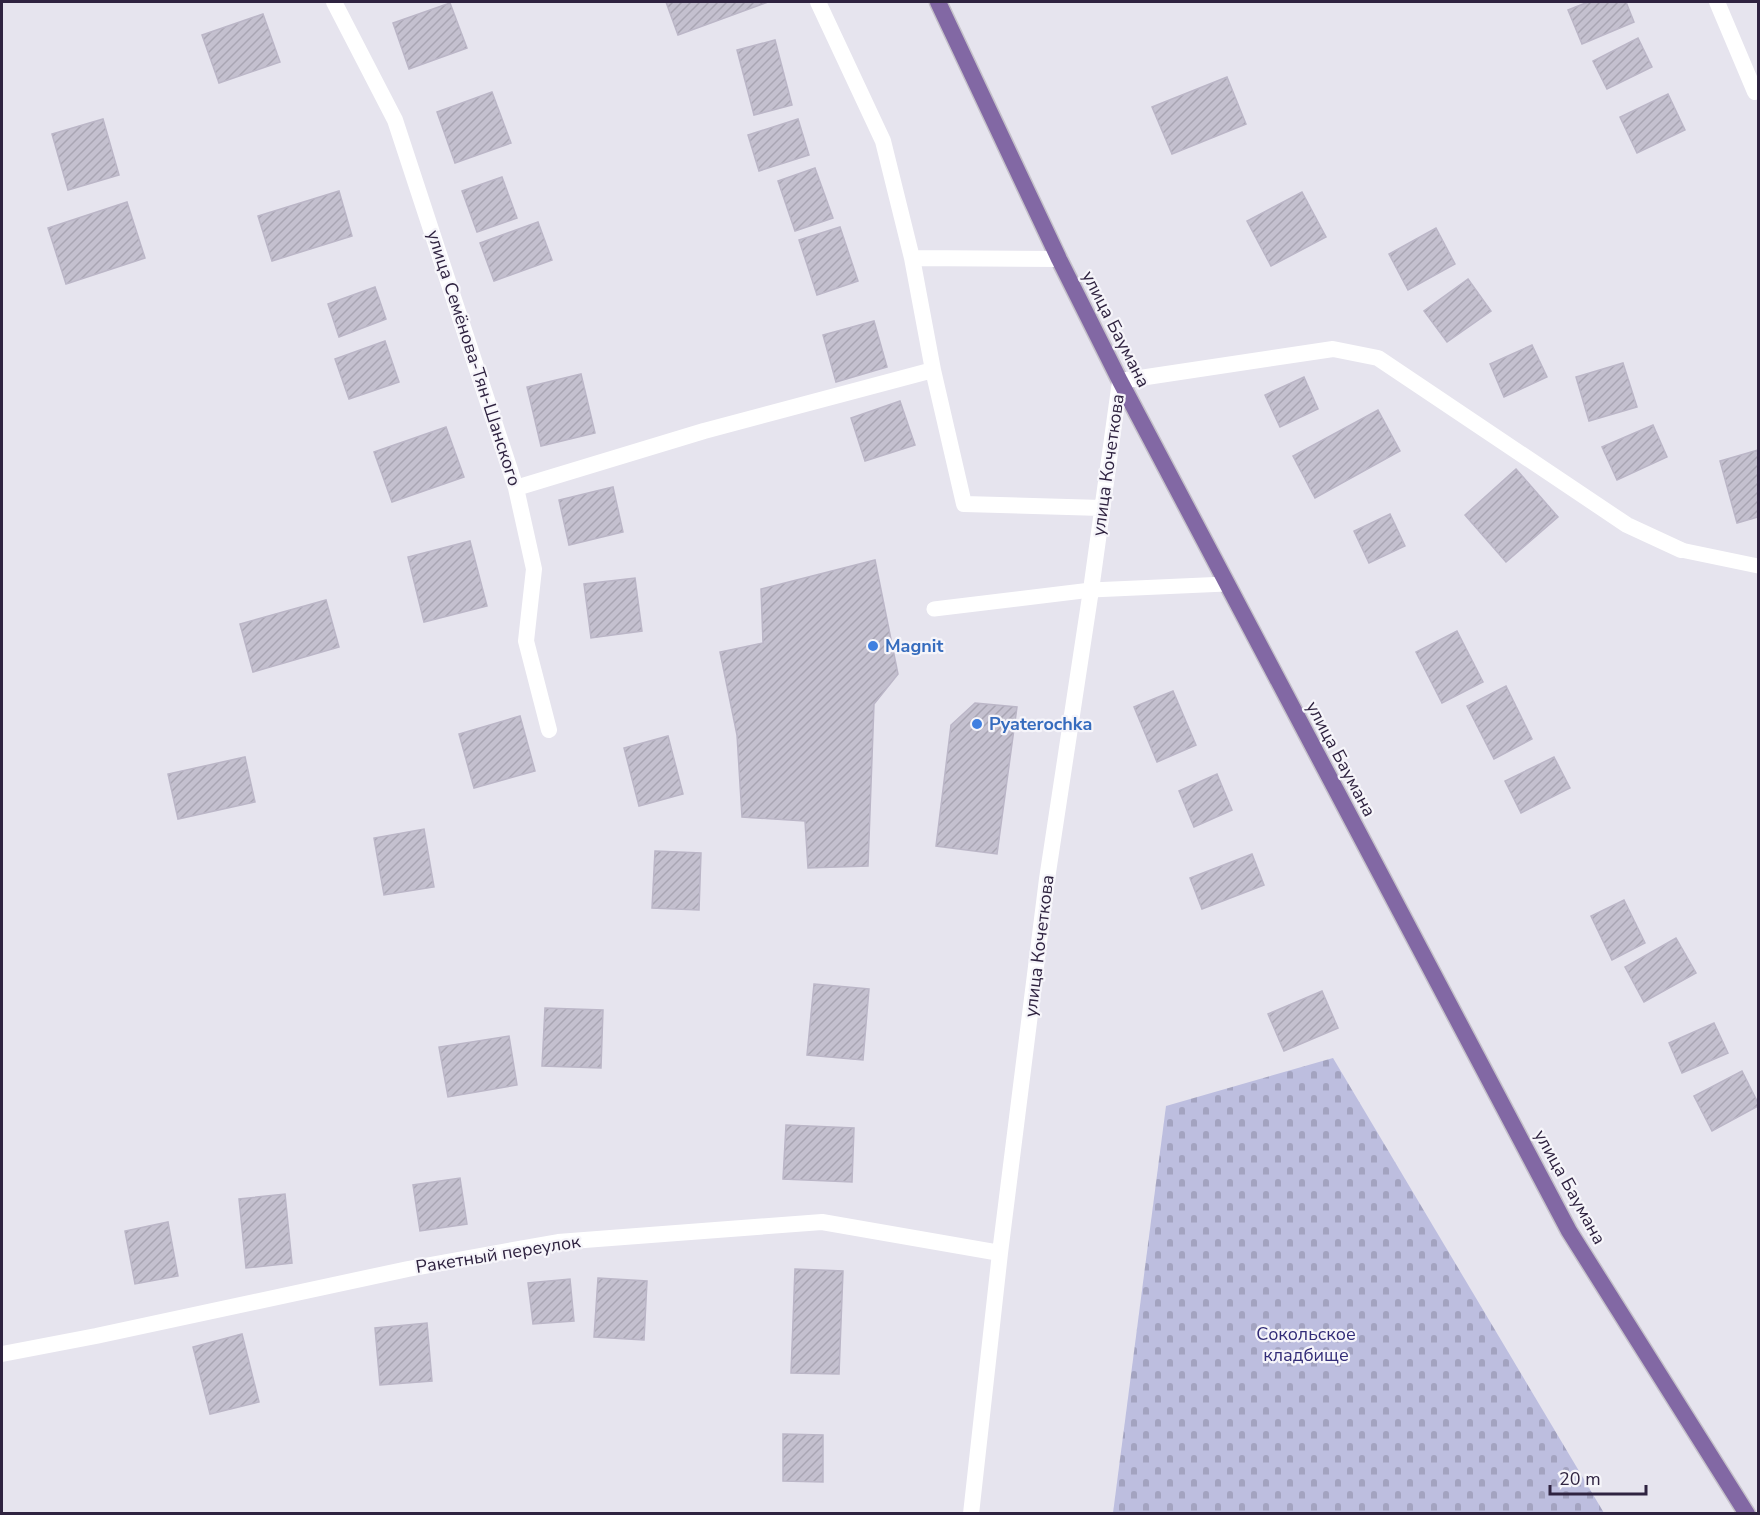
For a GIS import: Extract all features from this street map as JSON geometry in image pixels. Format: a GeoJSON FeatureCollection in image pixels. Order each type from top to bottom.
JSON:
{"type":"FeatureCollection","features":[{"type":"Feature","properties":{"kind":"main road","name":"улица Баумана"},"geometry":{"type":"LineString","coordinates":[[938,2],[1059,259],[1120,381],[1569,1231],[1747,1514]]}},
{"type":"Feature","properties":{"kind":"street","name":"улица Семёнова-Тян-Шанского"},"geometry":{"type":"LineString","coordinates":[[334,2],[395,120],[516,488],[534,569],[526,641],[549,730]]}},
{"type":"Feature","properties":{"kind":"street"},"geometry":{"type":"LineString","coordinates":[[818,2],[883,141],[912,258],[933,370],[964,504],[1102,508]]}},
{"type":"Feature","properties":{"kind":"street"},"geometry":{"type":"LineString","coordinates":[[1716,2],[1755,92]]}},
{"type":"Feature","properties":{"kind":"street"},"geometry":{"type":"LineString","coordinates":[[912,258],[1059,259]]}},
{"type":"Feature","properties":{"kind":"street"},"geometry":{"type":"LineString","coordinates":[[1120,381],[1333,349],[1378,358],[1628,525],[1681,550]]}},
{"type":"Feature","properties":{"kind":"street"},"geometry":{"type":"LineString","coordinates":[[516,488],[704,431],[814,404],[933,370]]}},
{"type":"Feature","properties":{"kind":"street","name":"улица Кочеткова"},"geometry":{"type":"LineString","coordinates":[[971,1514],[1000,1253],[1047,879],[1120,381]]}},
{"type":"Feature","properties":{"kind":"street","name":"Ракетный переулок"},"geometry":{"type":"LineString","coordinates":[[2,1354],[408,1269],[558,1242],[822,1222],[1000,1253]]}},
{"type":"Feature","properties":{"kind":"lane"},"geometry":{"type":"LineString","coordinates":[[1681,550],[1758,566]]}},
{"type":"Feature","properties":{"kind":"lane"},"geometry":{"type":"LineString","coordinates":[[934,609],[1091,590],[1226,584]]}},
{"type":"Feature","properties":{"kind":"green space","name":"Сокольское кладбище"},"geometry":{"type":"Polygon","coordinates":[[[1333,1058],[1604,1513],[1113,1513],[1166,1106],[1333,1058]]]}},
{"type":"Feature","properties":{"kind":"building"},"geometry":{"type":"Polygon","coordinates":[[[666,2],[768,2],[678,35],[666,2]]]}},
{"type":"Feature","properties":{"kind":"building"},"geometry":{"type":"Polygon","coordinates":[[[1588,2],[1626,2],[1634,22],[1582,44],[1568,10],[1588,2]]]}},
{"type":"Feature","properties":{"kind":"building"},"geometry":{"type":"Polygon","coordinates":[[[450,3],[467,48],[409,69],[393,23],[450,3]]]}},
{"type":"Feature","properties":{"kind":"building"},"geometry":{"type":"Polygon","coordinates":[[[263,14],[280,62],[219,83],[202,35],[263,14]]]}},
{"type":"Feature","properties":{"kind":"building"},"geometry":{"type":"Polygon","coordinates":[[[1638,38],[1652,67],[1607,89],[1593,61],[1638,38]]]}},
{"type":"Feature","properties":{"kind":"building"},"geometry":{"type":"Polygon","coordinates":[[[775,40],[792,105],[754,115],[737,50],[775,40]]]}},
{"type":"Feature","properties":{"kind":"building"},"geometry":{"type":"Polygon","coordinates":[[[1227,77],[1246,124],[1172,154],[1152,107],[1227,77]]]}},
{"type":"Feature","properties":{"kind":"building"},"geometry":{"type":"Polygon","coordinates":[[[492,92],[511,143],[455,163],[437,112],[492,92]]]}},
{"type":"Feature","properties":{"kind":"building"},"geometry":{"type":"Polygon","coordinates":[[[1668,94],[1685,130],[1637,153],[1620,117],[1668,94]]]}},
{"type":"Feature","properties":{"kind":"building"},"geometry":{"type":"Polygon","coordinates":[[[103,119],[119,175],[68,190],[52,134],[103,119]]]}},
{"type":"Feature","properties":{"kind":"building"},"geometry":{"type":"Polygon","coordinates":[[[798,119],[809,155],[759,171],[748,135],[798,119]]]}},
{"type":"Feature","properties":{"kind":"building"},"geometry":{"type":"Polygon","coordinates":[[[815,168],[833,218],[795,231],[778,181],[815,168]]]}},
{"type":"Feature","properties":{"kind":"building"},"geometry":{"type":"Polygon","coordinates":[[[502,177],[517,218],[477,232],[462,191],[502,177]]]}},
{"type":"Feature","properties":{"kind":"building"},"geometry":{"type":"Polygon","coordinates":[[[339,191],[352,236],[272,261],[258,216],[339,191]]]}},
{"type":"Feature","properties":{"kind":"building"},"geometry":{"type":"Polygon","coordinates":[[[1302,192],[1326,237],[1271,266],[1247,221],[1302,192]]]}},
{"type":"Feature","properties":{"kind":"building"},"geometry":{"type":"Polygon","coordinates":[[[127,202],[145,258],[66,284],[48,228],[127,202]]]}},
{"type":"Feature","properties":{"kind":"building"},"geometry":{"type":"Polygon","coordinates":[[[538,222],[552,260],[494,281],[480,243],[538,222]]]}},
{"type":"Feature","properties":{"kind":"building"},"geometry":{"type":"Polygon","coordinates":[[[840,227],[858,281],[817,295],[799,240],[840,227]]]}},
{"type":"Feature","properties":{"kind":"building"},"geometry":{"type":"Polygon","coordinates":[[[1436,228],[1455,264],[1408,290],[1389,254],[1436,228]]]}},
{"type":"Feature","properties":{"kind":"building"},"geometry":{"type":"Polygon","coordinates":[[[1468,279],[1491,311],[1447,342],[1424,311],[1468,279]]]}},
{"type":"Feature","properties":{"kind":"building"},"geometry":{"type":"Polygon","coordinates":[[[375,287],[386,319],[339,337],[328,304],[375,287]]]}},
{"type":"Feature","properties":{"kind":"building"},"geometry":{"type":"Polygon","coordinates":[[[874,321],[887,367],[836,382],[823,335],[874,321]]]}},
{"type":"Feature","properties":{"kind":"building"},"geometry":{"type":"Polygon","coordinates":[[[385,341],[399,382],[349,399],[335,359],[385,341]]]}},
{"type":"Feature","properties":{"kind":"building"},"geometry":{"type":"Polygon","coordinates":[[[1532,345],[1547,377],[1504,397],[1490,364],[1532,345]]]}},
{"type":"Feature","properties":{"kind":"building"},"geometry":{"type":"Polygon","coordinates":[[[1623,363],[1637,407],[1589,421],[1576,377],[1623,363]]]}},
{"type":"Feature","properties":{"kind":"building"},"geometry":{"type":"Polygon","coordinates":[[[581,374],[595,433],[541,446],[527,387],[581,374]]]}},
{"type":"Feature","properties":{"kind":"building"},"geometry":{"type":"Polygon","coordinates":[[[1304,377],[1318,409],[1280,427],[1265,395],[1304,377]]]}},
{"type":"Feature","properties":{"kind":"building"},"geometry":{"type":"Polygon","coordinates":[[[900,401],[915,445],[865,461],[851,418],[900,401]]]}},
{"type":"Feature","properties":{"kind":"building"},"geometry":{"type":"Polygon","coordinates":[[[1378,410],[1400,451],[1315,498],[1293,456],[1378,410]]]}},
{"type":"Feature","properties":{"kind":"building"},"geometry":{"type":"Polygon","coordinates":[[[1653,425],[1667,457],[1617,480],[1602,447],[1653,425]]]}},
{"type":"Feature","properties":{"kind":"building"},"geometry":{"type":"Polygon","coordinates":[[[446,427],[464,477],[392,502],[374,452],[446,427]]]}},
{"type":"Feature","properties":{"kind":"building"},"geometry":{"type":"Polygon","coordinates":[[[1758,450],[1758,517],[1737,523],[1720,461],[1758,450]]]}},
{"type":"Feature","properties":{"kind":"building"},"geometry":{"type":"Polygon","coordinates":[[[1516,469],[1558,517],[1506,562],[1465,515],[1516,469]]]}},
{"type":"Feature","properties":{"kind":"building"},"geometry":{"type":"Polygon","coordinates":[[[613,487],[623,532],[569,545],[559,500],[613,487]]]}},
{"type":"Feature","properties":{"kind":"building"},"geometry":{"type":"Polygon","coordinates":[[[1390,514],[1405,546],[1369,563],[1354,531],[1390,514]]]}},
{"type":"Feature","properties":{"kind":"building"},"geometry":{"type":"Polygon","coordinates":[[[470,541],[487,606],[424,622],[408,557],[470,541]]]}},
{"type":"Feature","properties":{"kind":"building"},"geometry":{"type":"Polygon","coordinates":[[[875,560],[898,674],[874,704],[868,866],[808,868],[805,821],[742,817],[737,735],[720,652],[763,643],[761,589],[875,560]]]}},
{"type":"Feature","properties":{"kind":"building"},"geometry":{"type":"Polygon","coordinates":[[[635,578],[642,631],[591,638],[584,584],[635,578]]]}},
{"type":"Feature","properties":{"kind":"building"},"geometry":{"type":"Polygon","coordinates":[[[326,600],[339,647],[253,672],[240,624],[326,600]]]}},
{"type":"Feature","properties":{"kind":"building"},"geometry":{"type":"Polygon","coordinates":[[[1457,631],[1483,682],[1442,703],[1416,652],[1457,631]]]}},
{"type":"Feature","properties":{"kind":"building"},"geometry":{"type":"Polygon","coordinates":[[[1506,686],[1532,739],[1494,759],[1467,706],[1506,686]]]}},
{"type":"Feature","properties":{"kind":"building"},"geometry":{"type":"Polygon","coordinates":[[[1173,691],[1196,745],[1157,762],[1134,707],[1173,691]]]}},
{"type":"Feature","properties":{"kind":"building"},"geometry":{"type":"Polygon","coordinates":[[[975,703],[1017,707],[997,854],[936,846],[951,725],[975,703]]]}},
{"type":"Feature","properties":{"kind":"building"},"geometry":{"type":"Polygon","coordinates":[[[520,716],[535,771],[474,788],[459,734],[520,716]]]}},
{"type":"Feature","properties":{"kind":"building"},"geometry":{"type":"Polygon","coordinates":[[[668,736],[683,794],[639,806],[624,748],[668,736]]]}},
{"type":"Feature","properties":{"kind":"building"},"geometry":{"type":"Polygon","coordinates":[[[245,757],[255,802],[178,819],[168,774],[245,757]]]}},
{"type":"Feature","properties":{"kind":"building"},"geometry":{"type":"Polygon","coordinates":[[[1554,757],[1570,788],[1521,813],[1505,781],[1554,757]]]}},
{"type":"Feature","properties":{"kind":"building"},"geometry":{"type":"Polygon","coordinates":[[[1217,774],[1232,810],[1194,827],[1179,791],[1217,774]]]}},
{"type":"Feature","properties":{"kind":"building"},"geometry":{"type":"Polygon","coordinates":[[[424,829],[434,887],[384,895],[374,838],[424,829]]]}},
{"type":"Feature","properties":{"kind":"building"},"geometry":{"type":"Polygon","coordinates":[[[655,851],[701,853],[699,910],[652,908],[655,851]]]}},
{"type":"Feature","properties":{"kind":"building"},"geometry":{"type":"Polygon","coordinates":[[[1252,854],[1264,885],[1202,909],[1190,878],[1252,854]]]}},
{"type":"Feature","properties":{"kind":"building"},"geometry":{"type":"Polygon","coordinates":[[[1624,900],[1645,943],[1612,960],[1591,916],[1624,900]]]}},
{"type":"Feature","properties":{"kind":"building"},"geometry":{"type":"Polygon","coordinates":[[[1676,938],[1696,973],[1644,1002],[1625,967],[1676,938]]]}},
{"type":"Feature","properties":{"kind":"building"},"geometry":{"type":"Polygon","coordinates":[[[814,984],[869,989],[863,1060],[807,1055],[814,984]]]}},
{"type":"Feature","properties":{"kind":"building"},"geometry":{"type":"Polygon","coordinates":[[[1322,991],[1338,1028],[1284,1051],[1268,1014],[1322,991]]]}},
{"type":"Feature","properties":{"kind":"building"},"geometry":{"type":"Polygon","coordinates":[[[545,1008],[603,1010],[601,1068],[542,1066],[545,1008]]]}},
{"type":"Feature","properties":{"kind":"building"},"geometry":{"type":"Polygon","coordinates":[[[1714,1023],[1728,1053],[1682,1073],[1669,1043],[1714,1023]]]}},
{"type":"Feature","properties":{"kind":"building"},"geometry":{"type":"Polygon","coordinates":[[[509,1036],[517,1085],[448,1097],[439,1047],[509,1036]]]}},
{"type":"Feature","properties":{"kind":"building"},"geometry":{"type":"Polygon","coordinates":[[[1742,1071],[1758,1106],[1712,1131],[1694,1096],[1742,1071]]]}},
{"type":"Feature","properties":{"kind":"building"},"geometry":{"type":"Polygon","coordinates":[[[786,1125],[854,1128],[852,1182],[783,1179],[786,1125]]]}},
{"type":"Feature","properties":{"kind":"building"},"geometry":{"type":"Polygon","coordinates":[[[460,1178],[467,1224],[420,1231],[413,1185],[460,1178]]]}},
{"type":"Feature","properties":{"kind":"building"},"geometry":{"type":"Polygon","coordinates":[[[285,1194],[292,1263],[246,1268],[239,1199],[285,1194]]]}},
{"type":"Feature","properties":{"kind":"building"},"geometry":{"type":"Polygon","coordinates":[[[168,1222],[178,1276],[135,1284],[125,1231],[168,1222]]]}},
{"type":"Feature","properties":{"kind":"building"},"geometry":{"type":"Polygon","coordinates":[[[795,1269],[843,1271],[839,1374],[791,1373],[795,1269]]]}},
{"type":"Feature","properties":{"kind":"building"},"geometry":{"type":"Polygon","coordinates":[[[598,1278],[647,1281],[644,1340],[594,1337],[598,1278]]]}},
{"type":"Feature","properties":{"kind":"building"},"geometry":{"type":"Polygon","coordinates":[[[570,1279],[574,1321],[533,1324],[528,1283],[570,1279]]]}},
{"type":"Feature","properties":{"kind":"building"},"geometry":{"type":"Polygon","coordinates":[[[427,1323],[432,1381],[380,1385],[375,1328],[427,1323]]]}},
{"type":"Feature","properties":{"kind":"building"},"geometry":{"type":"Polygon","coordinates":[[[242,1334],[259,1402],[210,1414],[193,1347],[242,1334]]]}},
{"type":"Feature","properties":{"kind":"building"},"geometry":{"type":"Polygon","coordinates":[[[783,1434],[823,1435],[823,1482],[783,1481],[783,1434]]]}},
{"type":"Feature","properties":{"kind":"place","name":"Magnit"},"geometry":{"type":"Point","coordinates":[873,646]}},
{"type":"Feature","properties":{"kind":"place","name":"Pyaterochka"},"geometry":{"type":"Point","coordinates":[977,724]}}]}
